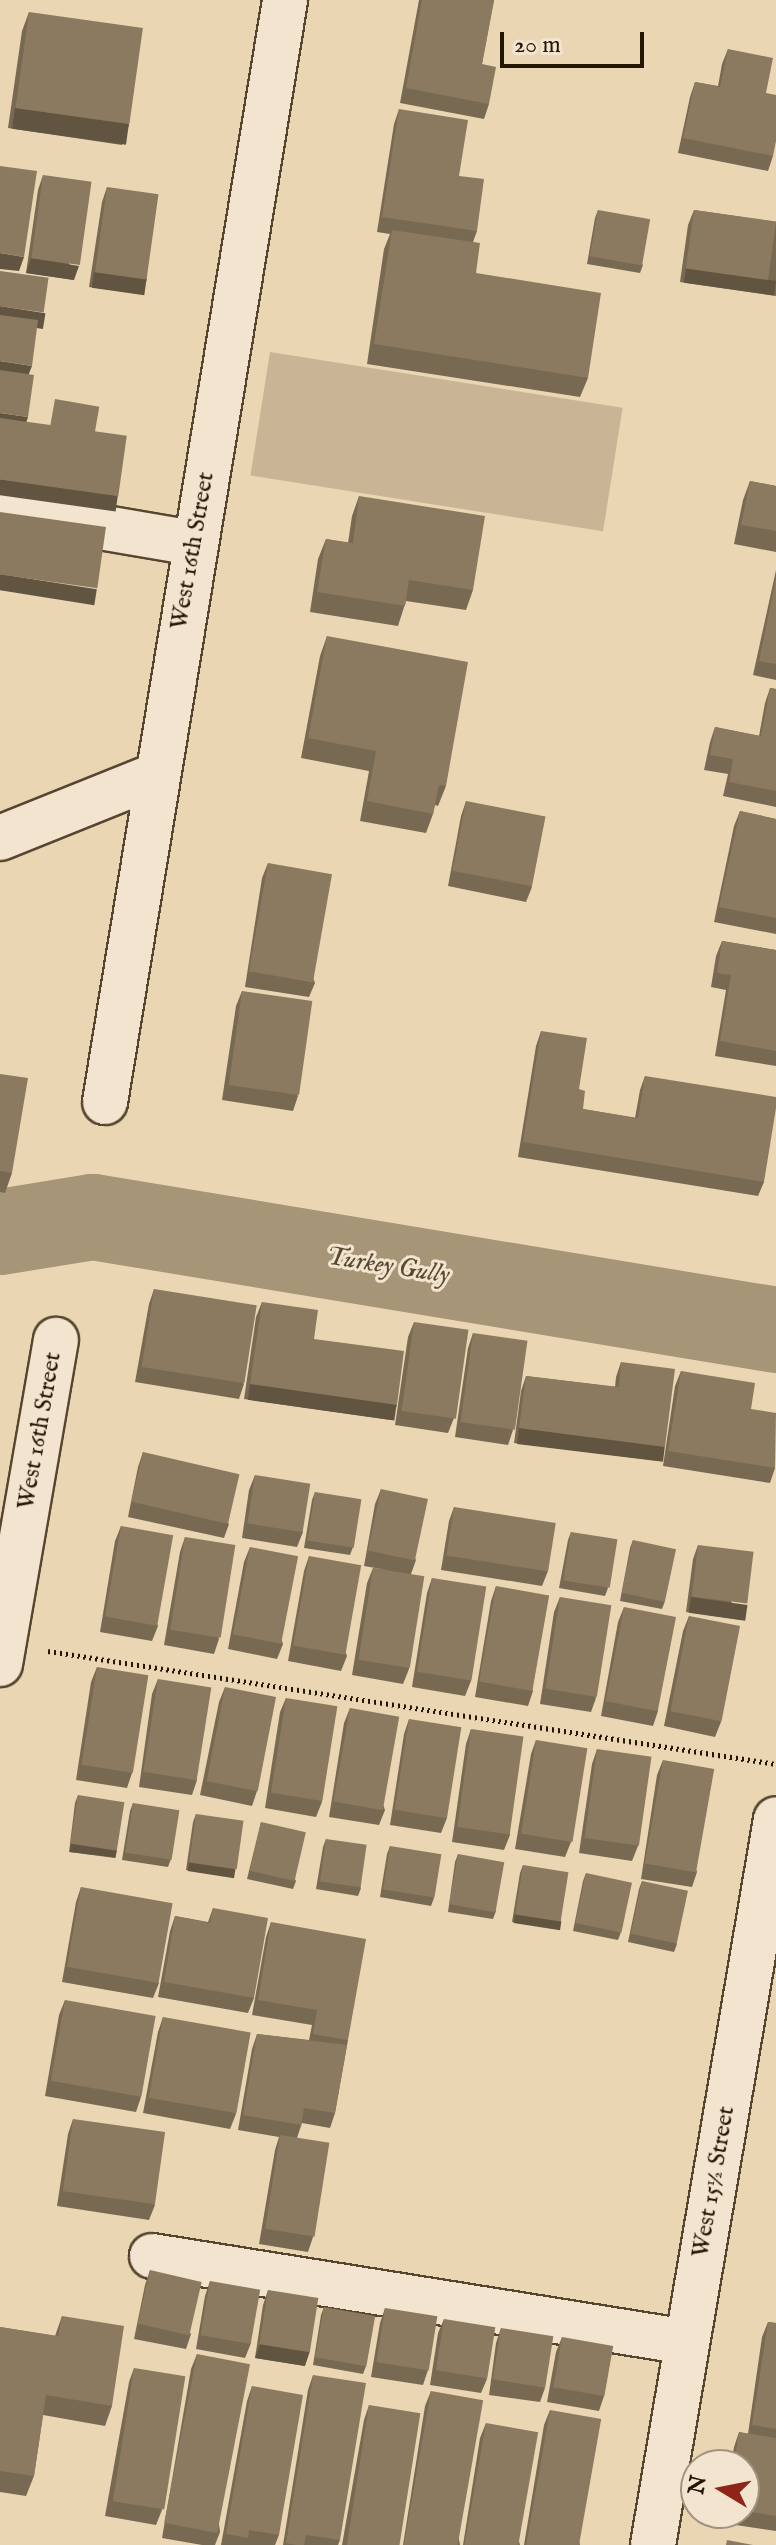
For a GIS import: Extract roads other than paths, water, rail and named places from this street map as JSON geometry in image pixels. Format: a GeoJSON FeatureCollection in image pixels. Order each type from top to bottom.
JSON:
{"type":"FeatureCollection","features":[{"type":"Feature","properties":{"kind":"street","name":"West 16th Street"},"geometry":{"type":"LineString","coordinates":[[105,1102],[154,776],[285,0]]}},
{"type":"Feature","properties":{"kind":"street"},"geometry":{"type":"LineString","coordinates":[[0,510],[194,543]]}},
{"type":"Feature","properties":{"kind":"street"},"geometry":{"type":"LineString","coordinates":[[0,838],[154,776]]}},
{"type":"Feature","properties":{"kind":"street","name":"West 16th Street"},"geometry":{"type":"LineString","coordinates":[[2,1654],[56,1340]]}},
{"type":"Feature","properties":{"kind":"street","name":"West 15½ Street"},"geometry":{"type":"LineString","coordinates":[[653,2545],[776,1819]]}},
{"type":"Feature","properties":{"kind":"street"},"geometry":{"type":"LineString","coordinates":[[152,2256],[687,2342]]}},
{"type":"Feature","properties":{"kind":"waterway","name":"Turkey Gully"},"geometry":{"type":"LineString","coordinates":[[0,1232],[93,1217],[776,1330]]}}]}
